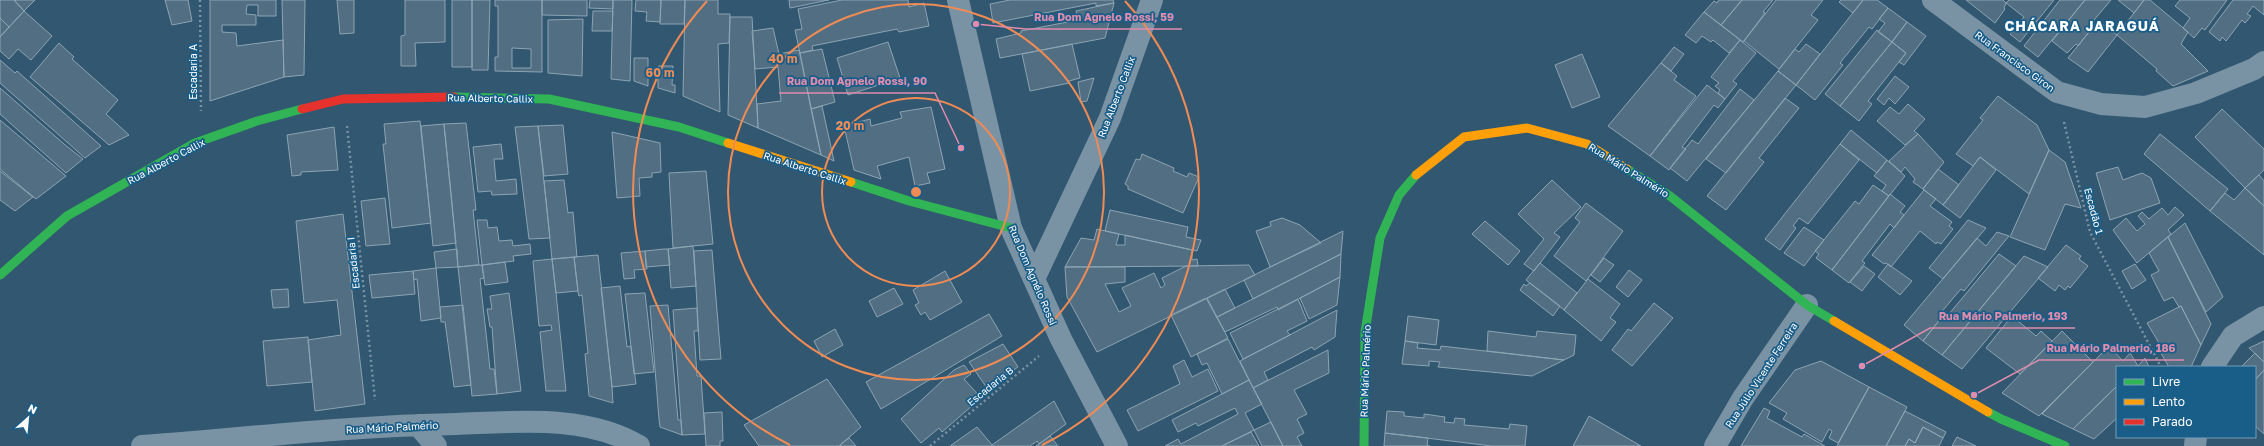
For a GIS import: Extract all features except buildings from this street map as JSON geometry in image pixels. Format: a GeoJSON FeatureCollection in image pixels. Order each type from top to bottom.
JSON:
{"type":"FeatureCollection","features":[{"type":"Feature","properties":{"kind":"street","name":"Rua Dom Agnélo Rossi"},"geometry":{"type":"LineString","coordinates":[[958,0],[1011,228],[1061,339],[1117,446]]}},
{"type":"Feature","properties":{"kind":"street","name":"Rua Alberto Callix"},"geometry":{"type":"LineString","coordinates":[[1034,279],[1110,118],[1152,0]]}},
{"type":"Feature","properties":{"kind":"street","name":"Rua Francisco Giron"},"geometry":{"type":"LineString","coordinates":[[1932,0],[2058,92],[2100,104],[2145,107],[2196,93],[2254,69],[2264,62]]}},
{"type":"Feature","properties":{"kind":"street","name":"Rua Alberto Callix"},"geometry":{"type":"LineString","coordinates":[[0,276],[67,216],[195,143],[257,121],[343,99],[420,96],[548,99],[680,127],[909,201],[1011,228]]}},
{"type":"Feature","properties":{"kind":"street","name":"Rua Mário Palmério"},"geometry":{"type":"LineString","coordinates":[[1364,446],[1365,332],[1380,238],[1400,195],[1417,173],[1464,137],[1527,128],[1587,144],[1670,196],[1807,306],[2000,419],[2065,446]]}},
{"type":"Feature","properties":{"kind":"street","name":"Rua Júlio Vicente Ferreira"},"geometry":{"type":"LineString","coordinates":[[1715,446],[1743,398],[1807,306]]}},
{"type":"Feature","properties":{"kind":"street"},"geometry":{"type":"LineString","coordinates":[[2213,366],[2233,336],[2264,317]]}},
{"type":"Feature","properties":{"kind":"street","name":"Rua Mário Palmério"},"geometry":{"type":"LineString","coordinates":[[142,446],[376,426],[522,422],[578,425],[624,437],[639,446]]}},
{"type":"Feature","properties":{"kind":"street"},"geometry":{"type":"LineString","coordinates":[[418,425],[436,446]]}},
{"type":"Feature","properties":{"kind":"path","name":"Escadaria A"},"geometry":{"type":"LineString","coordinates":[[195,143],[201,112],[200,0]]}},
{"type":"Feature","properties":{"kind":"path","name":"Escadão 1"},"geometry":{"type":"LineString","coordinates":[[2058,92],[2090,232],[2160,366]]}},
{"type":"Feature","properties":{"kind":"path","name":"Escadaria I"},"geometry":{"type":"LineString","coordinates":[[343,99],[375,400],[376,426]]}},
{"type":"Feature","properties":{"kind":"path","name":"Escadaria B"},"geometry":{"type":"LineString","coordinates":[[930,446],[1061,339]]}},
{"type":"Feature","properties":{"kind":"traffic: fast"},"geometry":{"type":"LineString","coordinates":[[454,97],[549,99],[679,127],[728,143]]}},
{"type":"Feature","properties":{"kind":"traffic: fast"},"geometry":{"type":"LineString","coordinates":[[0,275],[67,216],[195,143],[257,121],[302,109]]}},
{"type":"Feature","properties":{"kind":"traffic: fast"},"geometry":{"type":"LineString","coordinates":[[1627,169],[1670,196],[1807,305],[1834,321]]}},
{"type":"Feature","properties":{"kind":"traffic: fast"},"geometry":{"type":"LineString","coordinates":[[1364,446],[1365,332],[1380,238],[1399,195],[1416,175]]}},
{"type":"Feature","properties":{"kind":"traffic: fast"},"geometry":{"type":"LineString","coordinates":[[851,182],[909,201],[1011,228]]}},
{"type":"Feature","properties":{"kind":"traffic: fast"},"geometry":{"type":"LineString","coordinates":[[1988,412],[2065,446]]}},
{"type":"Feature","properties":{"kind":"traffic: slow"},"geometry":{"type":"LineString","coordinates":[[1416,175],[1464,137],[1527,128],[1587,144],[1627,169]]}},
{"type":"Feature","properties":{"kind":"traffic: slow"},"geometry":{"type":"LineString","coordinates":[[728,143],[851,182]]}},
{"type":"Feature","properties":{"kind":"traffic: slow"},"geometry":{"type":"LineString","coordinates":[[1834,321],[1988,412]]}},
{"type":"Feature","properties":{"kind":"traffic: jam"},"geometry":{"type":"LineString","coordinates":[[302,109],[343,99],[454,97]]}},
{"type":"Feature","properties":{"kind":"place","name":"Rua Dom Agnelo Rossi, 59"},"geometry":{"type":"Point","coordinates":[976,24]}},
{"type":"Feature","properties":{"kind":"place","name":"Rua Dom Agnelo Rossi, 90"},"geometry":{"type":"Point","coordinates":[961,148]}},
{"type":"Feature","properties":{"kind":"place","name":"Rua Mário Palmerio, 193"},"geometry":{"type":"Point","coordinates":[1862,366]}},
{"type":"Feature","properties":{"kind":"place","name":"Rua Mário Palmerio, 186"},"geometry":{"type":"Point","coordinates":[1974,395]}},
{"type":"Feature","properties":{"kind":"district","name":"CHÁCARA JARAGUÁ"},"geometry":{"type":"Point","coordinates":[2082,26]}}]}
